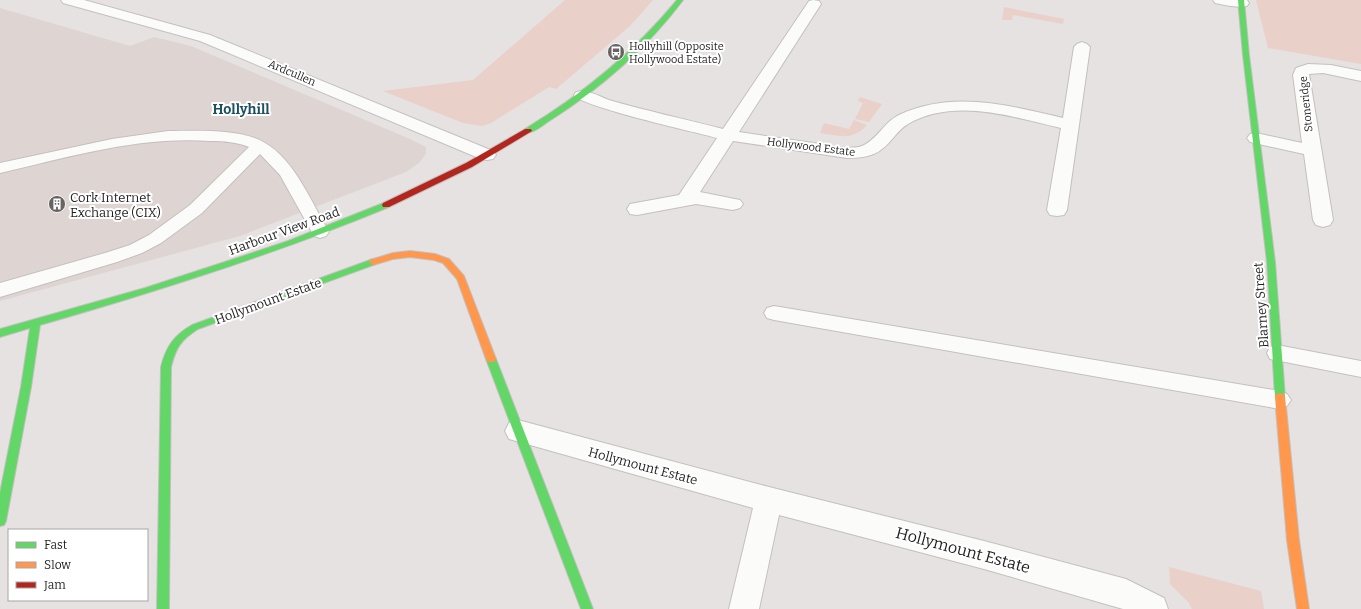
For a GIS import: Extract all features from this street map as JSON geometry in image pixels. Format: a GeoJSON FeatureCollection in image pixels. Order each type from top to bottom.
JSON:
{"type":"FeatureCollection","features":[{"type":"Feature","properties":{"kind":"street","name":"Ardcullen"},"geometry":{"type":"LineString","coordinates":[[68,0],[96,3],[211,40],[488,155]]}},
{"type":"Feature","properties":{"kind":"street","name":"Harbour View Road"},"geometry":{"type":"LineString","coordinates":[[0,333],[245,260],[320,232],[419,190],[488,155],[538,125],[582,95],[613,71],[637,49],[658,28],[680,0]]}},
{"type":"Feature","properties":{"kind":"street"},"geometry":{"type":"LineString","coordinates":[[1220,0],[1242,2]]}},
{"type":"Feature","properties":{"kind":"street","name":"Blarney Street"},"geometry":{"type":"LineString","coordinates":[[1242,2],[1246,55],[1271,262],[1280,400],[1293,540],[1303,609]]}},
{"type":"Feature","properties":{"kind":"street"},"geometry":{"type":"LineString","coordinates":[[685,200],[814,4]]}},
{"type":"Feature","properties":{"kind":"street"},"geometry":{"type":"LineString","coordinates":[[1056,210],[1082,47]]}},
{"type":"Feature","properties":{"kind":"street","name":"Stoneridge"},"geometry":{"type":"LineString","coordinates":[[1323,220],[1300,75],[1302,71],[1308,68],[1318,68],[1361,76]]}},
{"type":"Feature","properties":{"kind":"street","name":"Hollywood Estate"},"geometry":{"type":"LineString","coordinates":[[582,95],[602,103],[727,135],[847,153],[857,153],[877,147],[897,123],[928,110],[945,107],[971,105],[989,107],[1070,125]]}},
{"type":"Feature","properties":{"kind":"street","name":"Stoneridge"},"geometry":{"type":"LineString","coordinates":[[1256,138],[1312,150]]}},
{"type":"Feature","properties":{"kind":"street"},"geometry":{"type":"LineString","coordinates":[[637,209],[696,198],[733,204]]}},
{"type":"Feature","properties":{"kind":"street","name":"Hollymount Estate"},"geometry":{"type":"LineString","coordinates":[[163,609],[166,367],[171,347],[179,336],[196,327],[372,262],[393,256],[410,254],[435,257],[446,261],[461,278],[518,431],[588,609]]}},
{"type":"Feature","properties":{"kind":"street"},"geometry":{"type":"LineString","coordinates":[[0,522],[26,387],[36,322]]}},
{"type":"Feature","properties":{"kind":"street","name":"Hollymount Estate"},"geometry":{"type":"LineString","coordinates":[[518,431],[769,500],[984,555],[1126,594],[1153,609]]}},
{"type":"Feature","properties":{"kind":"street"},"geometry":{"type":"LineString","coordinates":[[744,609],[769,500]]}},
{"type":"Feature","properties":{"kind":"lane"},"geometry":{"type":"LineString","coordinates":[[0,168],[114,143],[166,136],[211,135],[243,140],[260,146],[274,158],[285,172],[320,232]]}},
{"type":"Feature","properties":{"kind":"lane"},"geometry":{"type":"LineString","coordinates":[[0,290],[111,258],[136,249],[155,239],[196,209],[260,146]]}},
{"type":"Feature","properties":{"kind":"lane"},"geometry":{"type":"LineString","coordinates":[[774,312],[1280,400]]}},
{"type":"Feature","properties":{"kind":"lane"},"geometry":{"type":"LineString","coordinates":[[1277,353],[1361,369]]}},
{"type":"Feature","properties":{"kind":"shaded area"},"geometry":{"type":"Polygon","coordinates":[[[565,0],[653,0],[630,26],[556,89],[549,87],[491,123],[482,126],[463,123],[383,91],[473,80],[565,0]]]}},
{"type":"Feature","properties":{"kind":"shaded area"},"geometry":{"type":"Polygon","coordinates":[[[1256,0],[1361,0],[1361,64],[1268,48],[1256,0]]]}},
{"type":"Feature","properties":{"kind":"shaded area"},"geometry":{"type":"Polygon","coordinates":[[[1004,7],[1064,19],[1063,24],[1013,15],[1012,20],[1002,20],[1004,7]]]}},
{"type":"Feature","properties":{"kind":"shaded area"},"geometry":{"type":"Polygon","coordinates":[[[0,8],[130,46],[154,37],[191,46],[410,139],[426,147],[426,154],[419,163],[406,172],[240,236],[0,301],[0,8]]]}},
{"type":"Feature","properties":{"kind":"shaded area"},"geometry":{"type":"Polygon","coordinates":[[[860,97],[882,104],[869,122],[855,119],[863,103],[858,101],[860,97]]]}},
{"type":"Feature","properties":{"kind":"shaded area"},"geometry":{"type":"Polygon","coordinates":[[[854,120],[867,125],[851,135],[840,136],[820,133],[824,123],[849,129],[854,120]]]}},
{"type":"Feature","properties":{"kind":"shaded area"},"geometry":{"type":"Polygon","coordinates":[[[1169,567],[1261,591],[1264,609],[1192,609],[1189,603],[1170,584],[1169,567]]]}},
{"type":"Feature","properties":{"kind":"traffic: fast"},"geometry":{"type":"LineString","coordinates":[[528,131],[549,118],[610,73],[647,38],[680,0]]}},
{"type":"Feature","properties":{"kind":"traffic: fast"},"geometry":{"type":"LineString","coordinates":[[1241,0],[1246,55],[1271,262],[1280,397]]}},
{"type":"Feature","properties":{"kind":"traffic: fast"},"geometry":{"type":"LineString","coordinates":[[0,333],[195,275],[291,243],[386,205]]}},
{"type":"Feature","properties":{"kind":"traffic: fast"},"geometry":{"type":"LineString","coordinates":[[163,609],[166,367],[175,343],[178,339],[195,327],[373,262]]}},
{"type":"Feature","properties":{"kind":"traffic: fast"},"geometry":{"type":"LineString","coordinates":[[0,521],[26,387],[36,322]]}},
{"type":"Feature","properties":{"kind":"traffic: fast"},"geometry":{"type":"LineString","coordinates":[[491,359],[587,609]]}},
{"type":"Feature","properties":{"kind":"traffic: slow"},"geometry":{"type":"LineString","coordinates":[[373,262],[393,256],[410,254],[435,257],[446,261],[461,278],[491,359]]}},
{"type":"Feature","properties":{"kind":"traffic: slow"},"geometry":{"type":"LineString","coordinates":[[1280,397],[1293,540],[1303,609]]}},
{"type":"Feature","properties":{"kind":"traffic: jam"},"geometry":{"type":"LineString","coordinates":[[386,205],[469,165],[528,131]]}},
{"type":"Feature","properties":{"kind":"place","name":"Hollyhill (Opposite Hollywood Estate)"},"geometry":{"type":"Point","coordinates":[616,52]}},
{"type":"Feature","properties":{"kind":"place","name":"Cork Internet Exchange (CIX)"},"geometry":{"type":"Point","coordinates":[57,204]}},
{"type":"Feature","properties":{"kind":"district","name":"Hollyhill"},"geometry":{"type":"Point","coordinates":[241,109]}}]}
